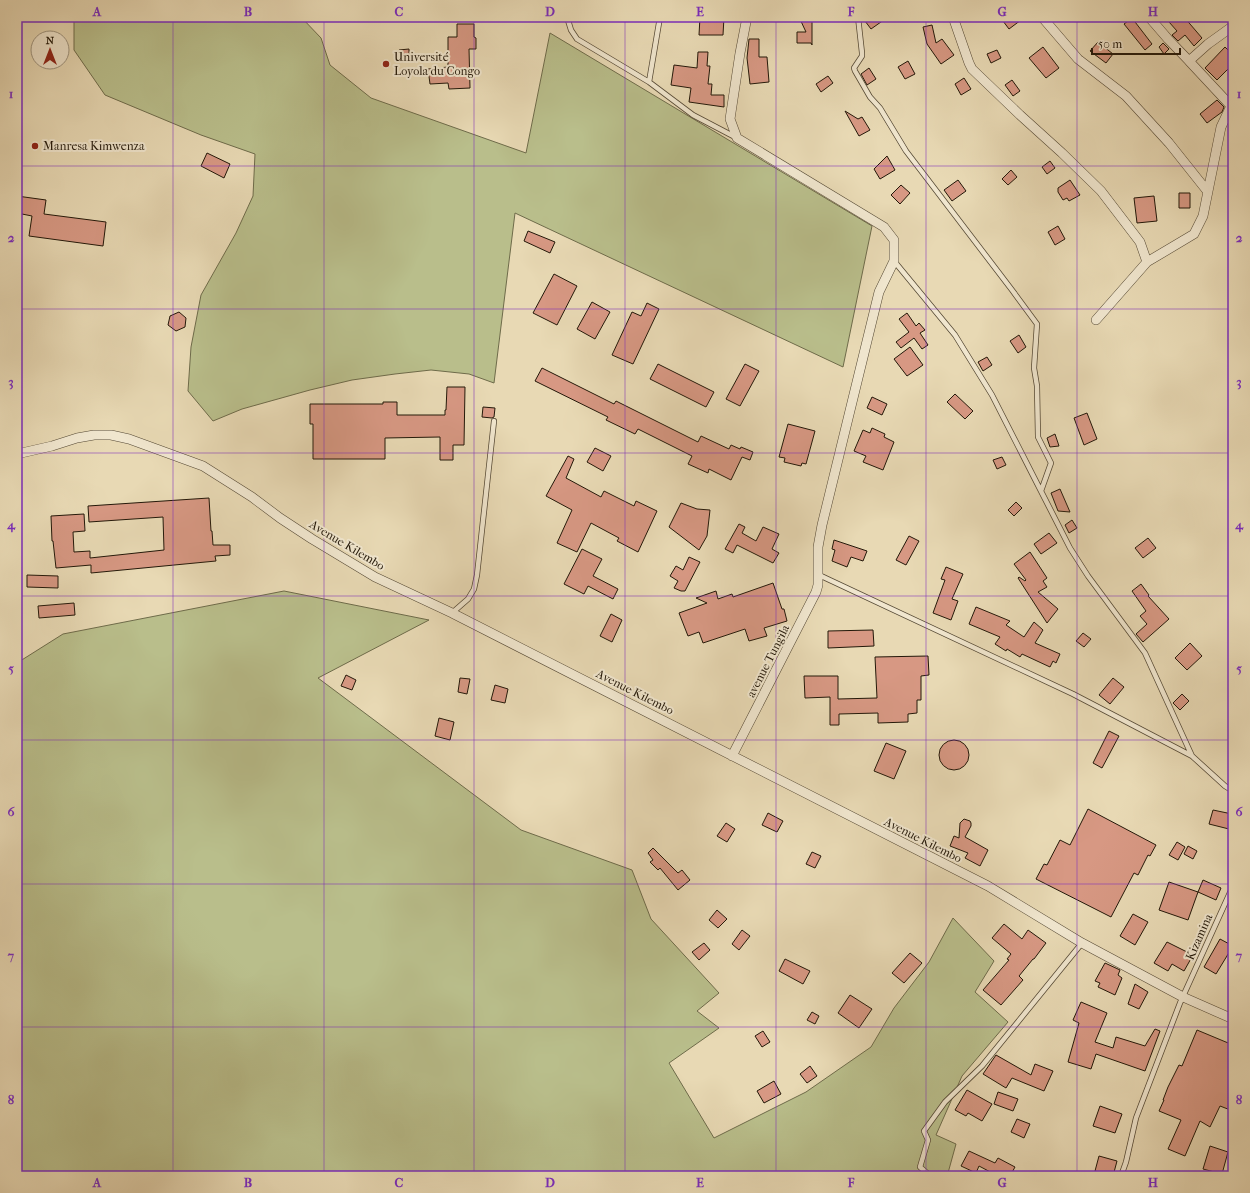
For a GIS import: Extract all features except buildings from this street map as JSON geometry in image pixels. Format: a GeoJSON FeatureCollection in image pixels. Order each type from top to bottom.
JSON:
{"type":"FeatureCollection","features":[{"type":"Feature","properties":{"kind":"street"},"geometry":{"type":"LineString","coordinates":[[747,17],[730,119],[737,138],[884,227],[894,240],[894,261]]}},
{"type":"Feature","properties":{"kind":"street"},"geometry":{"type":"LineString","coordinates":[[953,17],[972,70],[1101,191],[1140,242],[1147,262]]}},
{"type":"Feature","properties":{"kind":"street"},"geometry":{"type":"LineString","coordinates":[[1042,17],[1079,61],[1126,96],[1168,143],[1208,192]]}},
{"type":"Feature","properties":{"kind":"street"},"geometry":{"type":"LineString","coordinates":[[1096,320],[1147,262],[1194,234],[1203,216],[1221,127],[1231,106],[1168,40],[1149,17]]}},
{"type":"Feature","properties":{"kind":"street"},"geometry":{"type":"LineString","coordinates":[[1188,61],[1233,26]]}},
{"type":"Feature","properties":{"kind":"street","name":"avenue Tungila"},"geometry":{"type":"LineString","coordinates":[[732,756],[816,592],[819,575],[818,547],[822,525],[879,292],[894,261]]}},
{"type":"Feature","properties":{"kind":"street","name":"Avenue Kilembo"},"geometry":{"type":"LineString","coordinates":[[17,454],[52,446],[77,438],[94,435],[111,436],[129,439],[203,466],[252,497],[312,539],[375,577],[452,613],[988,886],[1082,943],[1183,997],[1233,1019]]}},
{"type":"Feature","properties":{"kind":"lane"},"geometry":{"type":"LineString","coordinates":[[567,17],[571,30],[577,39],[649,82],[693,115],[737,138]]}},
{"type":"Feature","properties":{"kind":"lane"},"geometry":{"type":"LineString","coordinates":[[649,82],[660,17]]}},
{"type":"Feature","properties":{"kind":"lane"},"geometry":{"type":"LineString","coordinates":[[858,17],[862,53],[862,56],[854,68],[858,78],[870,97],[880,108],[906,151],[1037,324],[1034,368],[1037,386],[1038,437],[1051,463],[1041,491]]}},
{"type":"Feature","properties":{"kind":"lane"},"geometry":{"type":"LineString","coordinates":[[894,261],[958,339],[992,394],[1070,548],[1088,576],[1146,653],[1192,756]]}},
{"type":"Feature","properties":{"kind":"lane"},"geometry":{"type":"LineString","coordinates":[[452,613],[468,599],[474,589],[477,575],[494,421]]}},
{"type":"Feature","properties":{"kind":"lane"},"geometry":{"type":"LineString","coordinates":[[819,575],[1073,694],[1192,756],[1224,786],[1233,791]]}},
{"type":"Feature","properties":{"kind":"lane","name":"Kizamina"},"geometry":{"type":"LineString","coordinates":[[1121,1176],[1126,1162],[1136,1118],[1180,1003],[1233,886]]}},
{"type":"Feature","properties":{"kind":"lane"},"geometry":{"type":"LineString","coordinates":[[927,1176],[928,1174],[920,1167],[928,1140],[924,1131],[945,1102],[982,1066],[1082,943]]}},
{"type":"Feature","properties":{"kind":"green space"},"geometry":{"type":"Polygon","coordinates":[[[74,17],[301,17],[321,38],[330,65],[371,98],[526,153],[550,33],[872,226],[843,367],[515,213],[494,383],[469,374],[431,370],[395,374],[352,380],[310,390],[242,409],[213,421],[188,391],[191,347],[201,295],[236,233],[253,196],[255,154],[201,135],[105,95],[74,50],[74,17]]]}},
{"type":"Feature","properties":{"kind":"green space"},"geometry":{"type":"Polygon","coordinates":[[[284,591],[429,620],[318,678],[521,830],[632,870],[651,919],[719,993],[697,1011],[719,1028],[669,1063],[714,1138],[806,1092],[871,1047],[894,1008],[929,962],[953,918],[994,961],[975,992],[1008,1022],[962,1076],[936,1135],[956,1144],[948,1173],[959,1176],[17,1176],[17,663],[63,634],[284,591]]]}},
{"type":"Feature","properties":{"kind":"place","name":"Université Loyola du Congo"},"geometry":{"type":"Point","coordinates":[386,64]}},
{"type":"Feature","properties":{"kind":"place","name":"Manresa Kimwenza"},"geometry":{"type":"Point","coordinates":[35,146]}}]}
